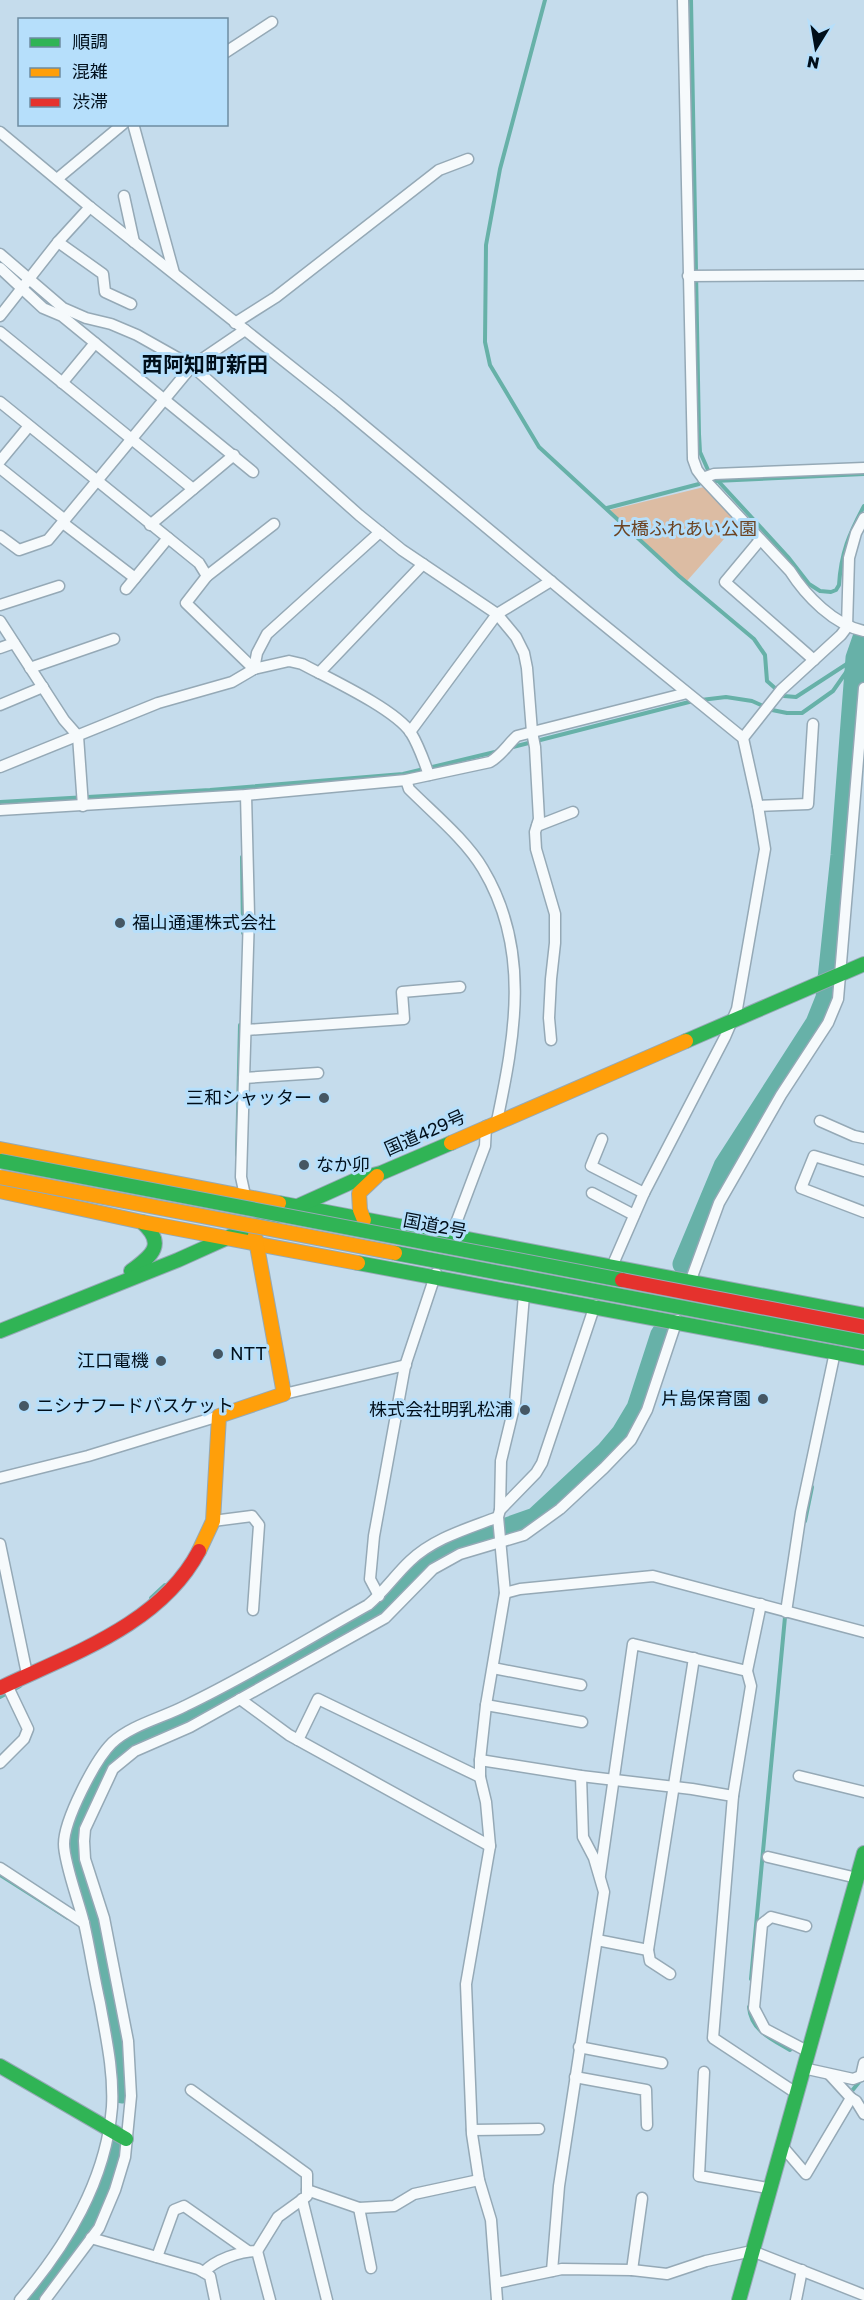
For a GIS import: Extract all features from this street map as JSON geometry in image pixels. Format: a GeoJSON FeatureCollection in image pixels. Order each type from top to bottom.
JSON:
{"type":"FeatureCollection","features":[{"type":"Feature","properties":{"kind":"main road","name":"国道429号"},"geometry":{"type":"LineString","coordinates":[[0,1331],[178,1260],[358,1179],[381,1173],[864,964]]}},
{"type":"Feature","properties":{"kind":"main road"},"geometry":{"type":"LineString","coordinates":[[0,1149],[864,1315]]}},
{"type":"Feature","properties":{"kind":"main road","name":"国道2号"},"geometry":{"type":"LineString","coordinates":[[0,1161],[864,1327]]}},
{"type":"Feature","properties":{"kind":"main road"},"geometry":{"type":"LineString","coordinates":[[364,1220],[360,1210],[360,1193],[362,1188],[381,1173]]}},
{"type":"Feature","properties":{"kind":"main road","name":"国道2号"},"geometry":{"type":"LineString","coordinates":[[0,1178],[864,1342]]}},
{"type":"Feature","properties":{"kind":"main road"},"geometry":{"type":"LineString","coordinates":[[0,1191],[142,1222],[233,1235],[257,1243],[434,1278],[864,1358]]}},
{"type":"Feature","properties":{"kind":"main road"},"geometry":{"type":"LineString","coordinates":[[216,1191],[239,1204],[242,1214],[241,1226],[233,1235]]}},
{"type":"Feature","properties":{"kind":"main road"},"geometry":{"type":"LineString","coordinates":[[267,1220],[263,1225],[262,1235],[275,1246]]}},
{"type":"Feature","properties":{"kind":"main road"},"geometry":{"type":"LineString","coordinates":[[119,1282],[151,1257],[155,1249],[156,1240],[152,1230],[142,1222]]}},
{"type":"Feature","properties":{"kind":"main road"},"geometry":{"type":"LineString","coordinates":[[7,1689],[27,1674],[122,1629],[162,1599],[198,1554],[210,1532],[213,1521],[219,1416],[284,1394],[252,1226]]}},
{"type":"Feature","properties":{"kind":"main road"},"geometry":{"type":"LineString","coordinates":[[739,2300],[768,2188],[782,2146],[864,1852]]}},
{"type":"Feature","properties":{"kind":"main road"},"geometry":{"type":"LineString","coordinates":[[0,2066],[126,2139]]}},
{"type":"Feature","properties":{"kind":"street"},"geometry":{"type":"LineString","coordinates":[[683,0],[693,276],[693,459],[697,470],[708,476],[760,540],[790,571],[800,586],[855,629]]}},
{"type":"Feature","properties":{"kind":"street"},"geometry":{"type":"LineString","coordinates":[[228,51],[272,22]]}},
{"type":"Feature","properties":{"kind":"street"},"geometry":{"type":"LineString","coordinates":[[57,179],[128,126],[174,274]]}},
{"type":"Feature","properties":{"kind":"street"},"geometry":{"type":"LineString","coordinates":[[0,132],[90,207],[355,417],[743,738],[765,849],[738,1001],[732,1022],[634,1215],[594,1308],[542,1463],[536,1473],[499,1517],[446,1537],[426,1548],[409,1562],[379,1607],[186,1706],[122,1735],[112,1743],[95,1766],[68,1823],[64,1846],[84,1923],[108,2050],[112,2104],[109,2130],[103,2158],[88,2200],[55,2254],[20,2300]]}},
{"type":"Feature","properties":{"kind":"street"},"geometry":{"type":"LineString","coordinates":[[0,536],[19,550],[48,540],[192,366],[439,170],[468,159]]}},
{"type":"Feature","properties":{"kind":"street"},"geometry":{"type":"LineString","coordinates":[[124,196],[134,242]]}},
{"type":"Feature","properties":{"kind":"street"},"geometry":{"type":"LineString","coordinates":[[0,316],[58,242],[90,207]]}},
{"type":"Feature","properties":{"kind":"street"},"geometry":{"type":"LineString","coordinates":[[58,242],[104,274],[105,292],[130,304]]}},
{"type":"Feature","properties":{"kind":"street"},"geometry":{"type":"LineString","coordinates":[[0,254],[63,308],[128,331],[192,366],[380,532],[497,614],[516,637],[524,653],[534,739],[540,819],[535,832],[536,849],[555,914],[555,943],[550,979],[551,1040]]}},
{"type":"Feature","properties":{"kind":"street"},"geometry":{"type":"LineString","coordinates":[[0,268],[43,308],[62,316],[253,472]]}},
{"type":"Feature","properties":{"kind":"street"},"geometry":{"type":"LineString","coordinates":[[693,276],[864,275]]}},
{"type":"Feature","properties":{"kind":"street"},"geometry":{"type":"LineString","coordinates":[[0,332],[193,489]]}},
{"type":"Feature","properties":{"kind":"street"},"geometry":{"type":"LineString","coordinates":[[62,383],[95,343]]}},
{"type":"Feature","properties":{"kind":"street"},"geometry":{"type":"LineString","coordinates":[[0,402],[199,563],[207,576]]}},
{"type":"Feature","properties":{"kind":"street"},"geometry":{"type":"LineString","coordinates":[[0,461],[29,426]]}},
{"type":"Feature","properties":{"kind":"street"},"geometry":{"type":"LineString","coordinates":[[150,525],[234,455]]}},
{"type":"Feature","properties":{"kind":"street"},"geometry":{"type":"LineString","coordinates":[[0,468],[135,578]]}},
{"type":"Feature","properties":{"kind":"street"},"geometry":{"type":"LineString","coordinates":[[708,476],[864,468]]}},
{"type":"Feature","properties":{"kind":"street"},"geometry":{"type":"LineString","coordinates":[[855,629],[849,614],[847,575],[856,533],[864,518]]}},
{"type":"Feature","properties":{"kind":"street"},"geometry":{"type":"LineString","coordinates":[[254,669],[186,603],[207,576],[274,524]]}},
{"type":"Feature","properties":{"kind":"street"},"geometry":{"type":"LineString","coordinates":[[254,669],[257,653],[267,634],[380,532]]}},
{"type":"Feature","properties":{"kind":"street"},"geometry":{"type":"LineString","coordinates":[[126,589],[168,538]]}},
{"type":"Feature","properties":{"kind":"street"},"geometry":{"type":"LineString","coordinates":[[760,540],[725,582],[814,660]]}},
{"type":"Feature","properties":{"kind":"street"},"geometry":{"type":"LineString","coordinates":[[319,673],[423,564]]}},
{"type":"Feature","properties":{"kind":"street"},"geometry":{"type":"LineString","coordinates":[[410,732],[497,614],[551,581]]}},
{"type":"Feature","properties":{"kind":"street"},"geometry":{"type":"LineString","coordinates":[[0,605],[59,586]]}},
{"type":"Feature","properties":{"kind":"street"},"geometry":{"type":"LineString","coordinates":[[0,621],[78,736],[83,800]]}},
{"type":"Feature","properties":{"kind":"street"},"geometry":{"type":"LineString","coordinates":[[743,738],[779,692],[841,635],[855,629]]}},
{"type":"Feature","properties":{"kind":"street"},"geometry":{"type":"LineString","coordinates":[[30,668],[114,639]]}},
{"type":"Feature","properties":{"kind":"street"},"geometry":{"type":"LineString","coordinates":[[0,648],[14,643]]}},
{"type":"Feature","properties":{"kind":"street"},"geometry":{"type":"LineString","coordinates":[[0,767],[158,703],[232,682],[254,669],[289,661],[302,664],[397,717],[410,732],[427,771]]}},
{"type":"Feature","properties":{"kind":"street"},"geometry":{"type":"LineString","coordinates":[[0,705],[43,687]]}},
{"type":"Feature","properties":{"kind":"street"},"geometry":{"type":"LineString","coordinates":[[45,2300],[99,2228],[115,2190],[124,2157],[131,2096],[128,2041],[104,1918],[84,1859],[85,1828],[113,1769],[135,1751],[190,1727],[240,1699],[433,1569],[460,1554],[499,1539],[524,1535],[538,1526],[604,1468],[631,1440],[647,1410],[690,1282],[724,1194],[775,1105],[828,1023],[838,999],[864,688]]}},
{"type":"Feature","properties":{"kind":"street"},"geometry":{"type":"LineString","coordinates":[[0,810],[83,800],[246,795],[406,780],[427,771],[490,762],[500,757],[517,736],[534,739],[689,695]]}},
{"type":"Feature","properties":{"kind":"street"},"geometry":{"type":"LineString","coordinates":[[758,806],[808,804],[813,724]]}},
{"type":"Feature","properties":{"kind":"street"},"geometry":{"type":"LineString","coordinates":[[379,1607],[370,1579],[374,1536],[406,1365],[434,1278],[492,1124],[515,1016],[516,985],[510,939],[498,901],[484,869],[471,852],[409,789],[406,780]]}},
{"type":"Feature","properties":{"kind":"street"},"geometry":{"type":"LineString","coordinates":[[246,795],[249,915],[241,1177],[252,1226]]}},
{"type":"Feature","properties":{"kind":"street"},"geometry":{"type":"LineString","coordinates":[[537,826],[573,812]]}},
{"type":"Feature","properties":{"kind":"street"},"geometry":{"type":"LineString","coordinates":[[246,1030],[404,1019],[402,992],[460,987]]}},
{"type":"Feature","properties":{"kind":"street"},"geometry":{"type":"LineString","coordinates":[[244,1078],[318,1073]]}},
{"type":"Feature","properties":{"kind":"street"},"geometry":{"type":"LineString","coordinates":[[820,1121],[864,1138]]}},
{"type":"Feature","properties":{"kind":"street"},"geometry":{"type":"LineString","coordinates":[[602,1139],[591,1166],[644,1192]]}},
{"type":"Feature","properties":{"kind":"street"},"geometry":{"type":"LineString","coordinates":[[864,1171],[814,1156],[801,1188],[864,1212]]}},
{"type":"Feature","properties":{"kind":"street"},"geometry":{"type":"LineString","coordinates":[[77,1208],[83,1166]]}},
{"type":"Feature","properties":{"kind":"street"},"geometry":{"type":"LineString","coordinates":[[592,1193],[634,1215]]}},
{"type":"Feature","properties":{"kind":"street"},"geometry":{"type":"LineString","coordinates":[[497,2300],[491,2220],[479,2180],[472,2130],[466,1984],[490,1846],[486,1802],[480,1777],[480,1760],[486,1706],[505,1593],[499,1539],[501,1461],[515,1403],[524,1295]]}},
{"type":"Feature","properties":{"kind":"street"},"geometry":{"type":"LineString","coordinates":[[786,1612],[801,1512],[834,1352]]}},
{"type":"Feature","properties":{"kind":"street"},"geometry":{"type":"LineString","coordinates":[[284,1394],[406,1365]]}},
{"type":"Feature","properties":{"kind":"street"},"geometry":{"type":"LineString","coordinates":[[0,1478],[87,1456],[219,1416]]}},
{"type":"Feature","properties":{"kind":"street"},"geometry":{"type":"LineString","coordinates":[[213,1521],[252,1516],[259,1525],[253,1610]]}},
{"type":"Feature","properties":{"kind":"street"},"geometry":{"type":"LineString","coordinates":[[0,1544],[27,1674]]}},
{"type":"Feature","properties":{"kind":"street"},"geometry":{"type":"LineString","coordinates":[[505,1593],[520,1589],[653,1576],[864,1632]]}},
{"type":"Feature","properties":{"kind":"street"},"geometry":{"type":"LineString","coordinates":[[761,1605],[747,1671],[751,1686],[733,1796],[713,2038],[796,2093]]}},
{"type":"Feature","properties":{"kind":"street"},"geometry":{"type":"LineString","coordinates":[[600,1878],[633,1644],[747,1671]]}},
{"type":"Feature","properties":{"kind":"street"},"geometry":{"type":"LineString","coordinates":[[670,1974],[650,1960],[648,1950],[694,1659]]}},
{"type":"Feature","properties":{"kind":"street"},"geometry":{"type":"LineString","coordinates":[[493,1668],[581,1685]]}},
{"type":"Feature","properties":{"kind":"street"},"geometry":{"type":"LineString","coordinates":[[0,1763],[24,1739],[28,1729],[7,1689]]}},
{"type":"Feature","properties":{"kind":"street"},"geometry":{"type":"LineString","coordinates":[[240,1699],[298,1740],[490,1846]]}},
{"type":"Feature","properties":{"kind":"street"},"geometry":{"type":"LineString","coordinates":[[298,1740],[318,1699],[480,1777]]}},
{"type":"Feature","properties":{"kind":"street"},"geometry":{"type":"LineString","coordinates":[[486,1706],[582,1722]]}},
{"type":"Feature","properties":{"kind":"street"},"geometry":{"type":"LineString","coordinates":[[480,1760],[733,1796]]}},
{"type":"Feature","properties":{"kind":"street"},"geometry":{"type":"LineString","coordinates":[[552,2271],[559,2186],[604,1892],[594,1858],[583,1837],[581,1776]]}},
{"type":"Feature","properties":{"kind":"street"},"geometry":{"type":"LineString","coordinates":[[799,1776],[864,1792]]}},
{"type":"Feature","properties":{"kind":"street"},"geometry":{"type":"LineString","coordinates":[[768,1857],[857,1878]]}},
{"type":"Feature","properties":{"kind":"street"},"geometry":{"type":"LineString","coordinates":[[0,1868],[84,1923]]}},
{"type":"Feature","properties":{"kind":"street"},"geometry":{"type":"LineString","coordinates":[[806,1926],[771,1917],[762,1924],[754,2008],[765,2029],[807,2051]]}},
{"type":"Feature","properties":{"kind":"street"},"geometry":{"type":"LineString","coordinates":[[597,1940],[648,1950]]}},
{"type":"Feature","properties":{"kind":"street"},"geometry":{"type":"LineString","coordinates":[[579,2047],[662,2063]]}},
{"type":"Feature","properties":{"kind":"street"},"geometry":{"type":"LineString","coordinates":[[803,2068],[853,2079],[863,2077],[864,2063]]}},
{"type":"Feature","properties":{"kind":"street"},"geometry":{"type":"LineString","coordinates":[[704,2072],[699,2176],[768,2188]]}},
{"type":"Feature","properties":{"kind":"street"},"geometry":{"type":"LineString","coordinates":[[830,2075],[856,2101],[864,2114]]}},
{"type":"Feature","properties":{"kind":"street"},"geometry":{"type":"LineString","coordinates":[[575,2077],[646,2090],[647,2125]]}},
{"type":"Feature","properties":{"kind":"street"},"geometry":{"type":"LineString","coordinates":[[191,2090],[307,2174],[305,2195],[327,2300]]}},
{"type":"Feature","properties":{"kind":"street"},"geometry":{"type":"LineString","coordinates":[[782,2146],[806,2174],[851,2098]]}},
{"type":"Feature","properties":{"kind":"street"},"geometry":{"type":"LineString","coordinates":[[472,2130],[539,2129]]}},
{"type":"Feature","properties":{"kind":"street"},"geometry":{"type":"LineString","coordinates":[[305,2195],[359,2208],[394,2206],[414,2194],[479,2180]]}},
{"type":"Feature","properties":{"kind":"street"},"geometry":{"type":"LineString","coordinates":[[204,2272],[210,2265],[252,2251],[278,2217],[305,2195]]}},
{"type":"Feature","properties":{"kind":"street"},"geometry":{"type":"LineString","coordinates":[[632,2270],[642,2198]]}},
{"type":"Feature","properties":{"kind":"street"},"geometry":{"type":"LineString","coordinates":[[157,2257],[174,2210],[184,2206],[252,2251],[270,2300]]}},
{"type":"Feature","properties":{"kind":"street"},"geometry":{"type":"LineString","coordinates":[[359,2208],[371,2268]]}},
{"type":"Feature","properties":{"kind":"street"},"geometry":{"type":"LineString","coordinates":[[91,2238],[204,2272],[210,2276],[215,2300]]}},
{"type":"Feature","properties":{"kind":"street"},"geometry":{"type":"LineString","coordinates":[[496,2283],[562,2269],[632,2270],[667,2274],[706,2261],[752,2251],[802,2270],[858,2296]]}},
{"type":"Feature","properties":{"kind":"street"},"geometry":{"type":"LineString","coordinates":[[796,2300],[802,2270]]}},
{"type":"Feature","properties":{"kind":"green space","name":"大橋ふれあい公園"},"geometry":{"type":"Polygon","coordinates":[[[704,487],[738,523],[687,581],[610,510],[704,487]]]}},
{"type":"Feature","properties":{"kind":"waterway"},"geometry":{"type":"LineString","coordinates":[[545,0],[500,169],[486,245],[485,342],[490,365],[539,447],[679,576],[754,639],[765,655],[767,681],[784,696],[796,697],[856,658]]}},
{"type":"Feature","properties":{"kind":"waterway"},"geometry":{"type":"LineString","coordinates":[[691,0],[700,452],[708,470],[788,557],[809,584],[820,591],[831,592],[839,585],[847,544],[864,506]]}},
{"type":"Feature","properties":{"kind":"waterway"},"geometry":{"type":"LineString","coordinates":[[715,481],[864,474]]}},
{"type":"Feature","properties":{"kind":"waterway"},"geometry":{"type":"LineString","coordinates":[[607,508],[699,484]]}},
{"type":"Feature","properties":{"kind":"waterway"},"geometry":{"type":"LineString","coordinates":[[683,1264],[724,1166],[816,1023],[826,998],[841,855],[856,658],[864,635]]}},
{"type":"Feature","properties":{"kind":"waterway"},"geometry":{"type":"LineString","coordinates":[[701,700],[726,697],[752,701],[772,710],[802,713],[833,691],[854,661]]}},
{"type":"Feature","properties":{"kind":"waterway"},"geometry":{"type":"LineString","coordinates":[[509,748],[693,701]]}},
{"type":"Feature","properties":{"kind":"waterway"},"geometry":{"type":"LineString","coordinates":[[0,802],[210,790],[403,774],[499,751]]}},
{"type":"Feature","properties":{"kind":"waterway"},"geometry":{"type":"LineString","coordinates":[[242,857],[243,933]]}},
{"type":"Feature","properties":{"kind":"waterway"},"geometry":{"type":"LineString","coordinates":[[237,1155],[240,1025]]}},
{"type":"Feature","properties":{"kind":"waterway"},"geometry":{"type":"LineString","coordinates":[[122,2093],[115,2026],[95,1926],[73,1839],[80,1819],[109,1761],[122,1747],[199,1713],[383,1608],[430,1558],[444,1550],[535,1518],[606,1452],[622,1433],[637,1408],[661,1334]]}},
{"type":"Feature","properties":{"kind":"waterway"},"geometry":{"type":"LineString","coordinates":[[805,1521],[812,1487]]}},
{"type":"Feature","properties":{"kind":"waterway"},"geometry":{"type":"LineString","coordinates":[[151,1598],[165,1585]]}},
{"type":"Feature","properties":{"kind":"waterway"},"geometry":{"type":"LineString","coordinates":[[751,1979],[785,1617]]}},
{"type":"Feature","properties":{"kind":"waterway"},"geometry":{"type":"LineString","coordinates":[[0,1697],[20,1686]]}},
{"type":"Feature","properties":{"kind":"waterway"},"geometry":{"type":"LineString","coordinates":[[0,1875],[68,1918]]}},
{"type":"Feature","properties":{"kind":"waterway"},"geometry":{"type":"LineString","coordinates":[[91,1925],[95,1926]]}},
{"type":"Feature","properties":{"kind":"waterway"},"geometry":{"type":"LineString","coordinates":[[749,2007],[758,2028],[790,2050]]}},
{"type":"Feature","properties":{"kind":"waterway"},"geometry":{"type":"LineString","coordinates":[[851,2092],[860,2081]]}},
{"type":"Feature","properties":{"kind":"waterway"},"geometry":{"type":"LineString","coordinates":[[34,2300],[84,2226],[102,2188],[116,2144]]}},
{"type":"Feature","properties":{"kind":"traffic: fast"},"geometry":{"type":"LineString","coordinates":[[686,1041],[864,964]]}},
{"type":"Feature","properties":{"kind":"traffic: fast"},"geometry":{"type":"LineString","coordinates":[[0,1331],[178,1260],[358,1179],[381,1173],[451,1143]]}},
{"type":"Feature","properties":{"kind":"traffic: fast"},"geometry":{"type":"LineString","coordinates":[[0,1161],[622,1280]]}},
{"type":"Feature","properties":{"kind":"traffic: fast"},"geometry":{"type":"LineString","coordinates":[[279,1203],[864,1315]]}},
{"type":"Feature","properties":{"kind":"traffic: fast"},"geometry":{"type":"LineString","coordinates":[[131,1271],[154,1249],[154,1237],[142,1222]]}},
{"type":"Feature","properties":{"kind":"traffic: fast"},"geometry":{"type":"LineString","coordinates":[[395,1253],[864,1342]]}},
{"type":"Feature","properties":{"kind":"traffic: fast"},"geometry":{"type":"LineString","coordinates":[[358,1263],[864,1358]]}},
{"type":"Feature","properties":{"kind":"traffic: fast"},"geometry":{"type":"LineString","coordinates":[[739,2300],[864,1853]]}},
{"type":"Feature","properties":{"kind":"traffic: fast"},"geometry":{"type":"LineString","coordinates":[[0,2066],[126,2139]]}},
{"type":"Feature","properties":{"kind":"traffic: slow"},"geometry":{"type":"LineString","coordinates":[[451,1143],[686,1041]]}},
{"type":"Feature","properties":{"kind":"traffic: slow"},"geometry":{"type":"LineString","coordinates":[[0,1149],[279,1203]]}},
{"type":"Feature","properties":{"kind":"traffic: slow"},"geometry":{"type":"LineString","coordinates":[[364,1220],[360,1210],[359,1193],[377,1176]]}},
{"type":"Feature","properties":{"kind":"traffic: slow"},"geometry":{"type":"LineString","coordinates":[[0,1177],[395,1253]]}},
{"type":"Feature","properties":{"kind":"traffic: slow"},"geometry":{"type":"LineString","coordinates":[[0,1191],[142,1222],[358,1263]]}},
{"type":"Feature","properties":{"kind":"traffic: slow"},"geometry":{"type":"LineString","coordinates":[[199,1551],[213,1521],[219,1416],[284,1394],[255,1235]]}},
{"type":"Feature","properties":{"kind":"traffic: jam"},"geometry":{"type":"LineString","coordinates":[[622,1280],[864,1327]]}},
{"type":"Feature","properties":{"kind":"traffic: jam"},"geometry":{"type":"LineString","coordinates":[[0,1688],[84,1649],[138,1618],[182,1577],[199,1551]]}},
{"type":"Feature","properties":{"kind":"place","name":"福山通運株式会社"},"geometry":{"type":"Point","coordinates":[120,923]}},
{"type":"Feature","properties":{"kind":"place","name":"三和シャッター"},"geometry":{"type":"Point","coordinates":[324,1098]}},
{"type":"Feature","properties":{"kind":"place","name":"なか卯"},"geometry":{"type":"Point","coordinates":[304,1165]}},
{"type":"Feature","properties":{"kind":"place","name":"NTT"},"geometry":{"type":"Point","coordinates":[218,1354]}},
{"type":"Feature","properties":{"kind":"place","name":"江口電機"},"geometry":{"type":"Point","coordinates":[161,1361]}},
{"type":"Feature","properties":{"kind":"place","name":"片島保育園"},"geometry":{"type":"Point","coordinates":[763,1399]}},
{"type":"Feature","properties":{"kind":"place","name":"ニシナフードバスケット"},"geometry":{"type":"Point","coordinates":[24,1406]}},
{"type":"Feature","properties":{"kind":"place","name":"株式会社明乳松浦"},"geometry":{"type":"Point","coordinates":[525,1410]}},
{"type":"Feature","properties":{"kind":"district","name":"西阿知町新田"},"geometry":{"type":"Point","coordinates":[205,365]}}]}
